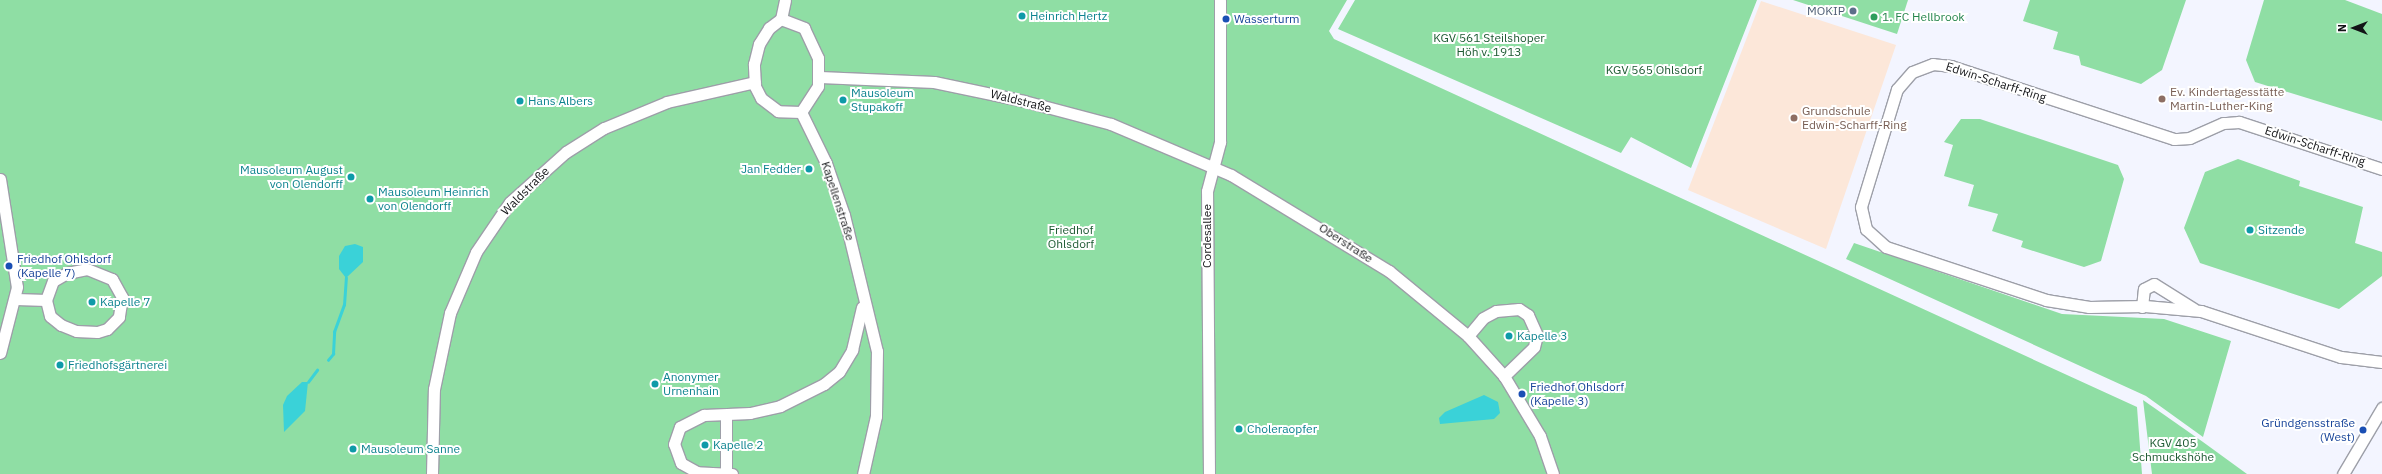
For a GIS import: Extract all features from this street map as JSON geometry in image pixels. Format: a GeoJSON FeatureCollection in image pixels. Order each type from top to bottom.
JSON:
{"type":"FeatureCollection","features":[{"type":"Feature","properties":{"kind":"street"},"geometry":{"type":"LineString","coordinates":[[781,20],[785,0]]}},
{"type":"Feature","properties":{"kind":"street","name":"Cordesallee"},"geometry":{"type":"LineString","coordinates":[[1208,474],[1207,191],[1220,142],[1220,0]]}},
{"type":"Feature","properties":{"kind":"street"},"geometry":{"type":"LineString","coordinates":[[781,20],[796,22],[813,41],[820,77],[815,95],[801,112],[783,113],[773,108],[761,98],[754,82],[759,44],[769,28],[781,20]]}},
{"type":"Feature","properties":{"kind":"street","name":"Edwin-Scharff-Ring"},"geometry":{"type":"LineString","coordinates":[[2382,169],[2238,122],[2223,123],[2190,138],[2168,138],[1946,65],[1924,66],[1905,78],[1896,94],[1862,198],[1863,221],[1875,239],[1891,249],[2051,301],[2089,307],[2142,306],[2196,310],[2341,356],[2382,362]]}},
{"type":"Feature","properties":{"kind":"street","name":"Waldstraße"},"geometry":{"type":"LineString","coordinates":[[820,77],[912,80],[989,93],[1111,124],[1213,166]]}},
{"type":"Feature","properties":{"kind":"street","name":"Waldstraße"},"geometry":{"type":"LineString","coordinates":[[432,474],[434,389],[448,320],[466,271],[510,202],[566,152],[604,128],[667,102],[754,82]]}},
{"type":"Feature","properties":{"kind":"street","name":"Kapellenstraße"},"geometry":{"type":"LineString","coordinates":[[801,112],[835,187],[877,350],[879,384],[876,416],[863,474]]}},
{"type":"Feature","properties":{"kind":"street","name":"Oberstraße"},"geometry":{"type":"LineString","coordinates":[[1213,166],[1311,221],[1389,271],[1468,336],[1504,376],[1540,436],[1553,474]]}},
{"type":"Feature","properties":{"kind":"street"},"geometry":{"type":"LineString","coordinates":[[0,179],[17,287],[16,299],[0,353]]}},
{"type":"Feature","properties":{"kind":"street"},"geometry":{"type":"LineString","coordinates":[[87,269],[112,279],[120,290],[122,304],[113,324],[107,329],[88,332],[60,324],[50,316],[46,300],[53,281],[67,273],[87,269]]}},
{"type":"Feature","properties":{"kind":"street","name":"Edwin-Scharff-Ring"},"geometry":{"type":"LineString","coordinates":[[2142,306],[2144,290],[2154,284],[2196,310]]}},
{"type":"Feature","properties":{"kind":"street","name":"Kapellenstraße"},"geometry":{"type":"LineString","coordinates":[[726,415],[729,474],[697,472],[686,467],[678,459],[674,444],[677,431],[688,420],[704,415],[726,415],[780,406],[824,384],[839,372],[852,350],[862,319],[863,295]]}},
{"type":"Feature","properties":{"kind":"street"},"geometry":{"type":"LineString","coordinates":[[16,299],[46,300]]}},
{"type":"Feature","properties":{"kind":"street"},"geometry":{"type":"LineString","coordinates":[[1468,336],[1483,318],[1496,311],[1518,309],[1528,315],[1537,336],[1534,347],[1504,376]]}},
{"type":"Feature","properties":{"kind":"street"},"geometry":{"type":"LineString","coordinates":[[2343,474],[2382,408]]}},
{"type":"Feature","properties":{"kind":"shaded area","name":"Grundschule Edwin-Scharff-Ring"},"geometry":{"type":"Polygon","coordinates":[[[1761,1],[1896,45],[1826,249],[1688,190],[1761,1]]]}},
{"type":"Feature","properties":{"kind":"green space","name":"Friedhof Ohlsdorf"},"geometry":{"type":"Polygon","coordinates":[[[0,0],[1347,0],[1329,31],[1334,39],[2137,407],[2142,474],[0,474],[0,0]]]}},
{"type":"Feature","properties":{"kind":"green space","name":"KGV 565 Ohlsdorf"},"geometry":{"type":"Polygon","coordinates":[[[1355,0],[1757,0],[1691,168],[1631,137],[1621,153],[1338,29],[1355,0]]]}},
{"type":"Feature","properties":{"kind":"green space","name":"1. FC Hellbrook"},"geometry":{"type":"Polygon","coordinates":[[[1793,0],[1908,0],[1897,34],[1793,0]]]}},
{"type":"Feature","properties":{"kind":"green space"},"geometry":{"type":"Polygon","coordinates":[[[2030,0],[2186,0],[2162,70],[2141,84],[2081,65],[2079,56],[2053,49],[2058,32],[2023,21],[2030,0]]]}},
{"type":"Feature","properties":{"kind":"green space"},"geometry":{"type":"Polygon","coordinates":[[[2264,0],[2345,0],[2382,14],[2382,121],[2255,82],[2246,60],[2264,0]]]}},
{"type":"Feature","properties":{"kind":"green space"},"geometry":{"type":"Polygon","coordinates":[[[1961,119],[1980,119],[2118,165],[2124,179],[2101,261],[2084,267],[2021,247],[2023,241],[1992,231],[1998,214],[1968,206],[1974,185],[1944,176],[1953,145],[1944,142],[1961,119]]]}},
{"type":"Feature","properties":{"kind":"green space"},"geometry":{"type":"Polygon","coordinates":[[[2238,159],[2300,181],[2299,186],[2363,207],[2355,243],[2382,252],[2382,276],[2339,309],[2200,263],[2184,228],[2205,172],[2238,159]]]}},
{"type":"Feature","properties":{"kind":"green space"},"geometry":{"type":"Polygon","coordinates":[[[1854,243],[2062,314],[2164,319],[2231,341],[2203,437],[2146,396],[1846,259],[1854,243]]]}},
{"type":"Feature","properties":{"kind":"green space","name":"KGV 405 Schmuckshöhe"},"geometry":{"type":"Polygon","coordinates":[[[2143,400],[2203,442],[2247,474],[2152,474],[2143,400]]]}},
{"type":"Feature","properties":{"kind":"water"},"geometry":{"type":"Polygon","coordinates":[[[355,244],[363,247],[363,262],[346,278],[339,269],[339,256],[345,246],[355,244]]]}},
{"type":"Feature","properties":{"kind":"water"},"geometry":{"type":"Polygon","coordinates":[[[302,382],[308,382],[305,411],[284,432],[283,405],[287,396],[302,382]]]}},
{"type":"Feature","properties":{"kind":"water"},"geometry":{"type":"Polygon","coordinates":[[[1484,395],[1498,402],[1500,413],[1494,419],[1440,424],[1439,418],[1445,412],[1484,395]]]}},
{"type":"Feature","properties":{"kind":"waterway"},"geometry":{"type":"LineString","coordinates":[[328,360],[333,354],[334,332],[344,305],[346,278]]}},
{"type":"Feature","properties":{"kind":"waterway"},"geometry":{"type":"LineString","coordinates":[[308,382],[317,370]]}},
{"type":"Feature","properties":{"kind":"place","name":"MOKIP"},"geometry":{"type":"Point","coordinates":[1853,11]}},
{"type":"Feature","properties":{"kind":"place","name":"Heinrich Hertz"},"geometry":{"type":"Point","coordinates":[1022,16]}},
{"type":"Feature","properties":{"kind":"place","name":"1. FC Hellbrook"},"geometry":{"type":"Point","coordinates":[1874,17]}},
{"type":"Feature","properties":{"kind":"place","name":"Wasserturm"},"geometry":{"type":"Point","coordinates":[1226,19]}},
{"type":"Feature","properties":{"kind":"place","name":"Ev. Kindertagesstätte Martin-Luther-King"},"geometry":{"type":"Point","coordinates":[2162,99]}},
{"type":"Feature","properties":{"kind":"place","name":"Mausoleum Stupakoff"},"geometry":{"type":"Point","coordinates":[843,100]}},
{"type":"Feature","properties":{"kind":"place","name":"Hans Albers"},"geometry":{"type":"Point","coordinates":[520,101]}},
{"type":"Feature","properties":{"kind":"place","name":"Grundschule Edwin-Scharff-Ring"},"geometry":{"type":"Point","coordinates":[1794,118]}},
{"type":"Feature","properties":{"kind":"place","name":"Jan Fedder"},"geometry":{"type":"Point","coordinates":[809,169]}},
{"type":"Feature","properties":{"kind":"place","name":"Mausoleum August von Olendorff"},"geometry":{"type":"Point","coordinates":[351,177]}},
{"type":"Feature","properties":{"kind":"place","name":"Mausoleum Heinrich von Olendorff"},"geometry":{"type":"Point","coordinates":[370,199]}},
{"type":"Feature","properties":{"kind":"place","name":"Sitzende"},"geometry":{"type":"Point","coordinates":[2250,230]}},
{"type":"Feature","properties":{"kind":"place","name":"Friedhof Ohlsdorf (Kapelle 7)"},"geometry":{"type":"Point","coordinates":[9,266]}},
{"type":"Feature","properties":{"kind":"place","name":"Kapelle 7"},"geometry":{"type":"Point","coordinates":[92,302]}},
{"type":"Feature","properties":{"kind":"place","name":"Kapelle 3"},"geometry":{"type":"Point","coordinates":[1509,336]}},
{"type":"Feature","properties":{"kind":"place","name":"Friedhofsgärtnerei"},"geometry":{"type":"Point","coordinates":[60,365]}},
{"type":"Feature","properties":{"kind":"place","name":"Anonymer Urnenhain"},"geometry":{"type":"Point","coordinates":[655,384]}},
{"type":"Feature","properties":{"kind":"place","name":"Friedhof Ohlsdorf (Kapelle 3)"},"geometry":{"type":"Point","coordinates":[1522,394]}},
{"type":"Feature","properties":{"kind":"place","name":"Choleraopfer"},"geometry":{"type":"Point","coordinates":[1239,429]}},
{"type":"Feature","properties":{"kind":"place","name":"Gründgensstraße (West)"},"geometry":{"type":"Point","coordinates":[2363,430]}},
{"type":"Feature","properties":{"kind":"place","name":"Kapelle 2"},"geometry":{"type":"Point","coordinates":[705,445]}},
{"type":"Feature","properties":{"kind":"place","name":"Mausoleum Sanne"},"geometry":{"type":"Point","coordinates":[353,449]}},
{"type":"Feature","properties":{"kind":"park label","name":"KGV 561 Steilshoper Höh v. 1913"},"geometry":{"type":"Point","coordinates":[1489,45]}}]}
